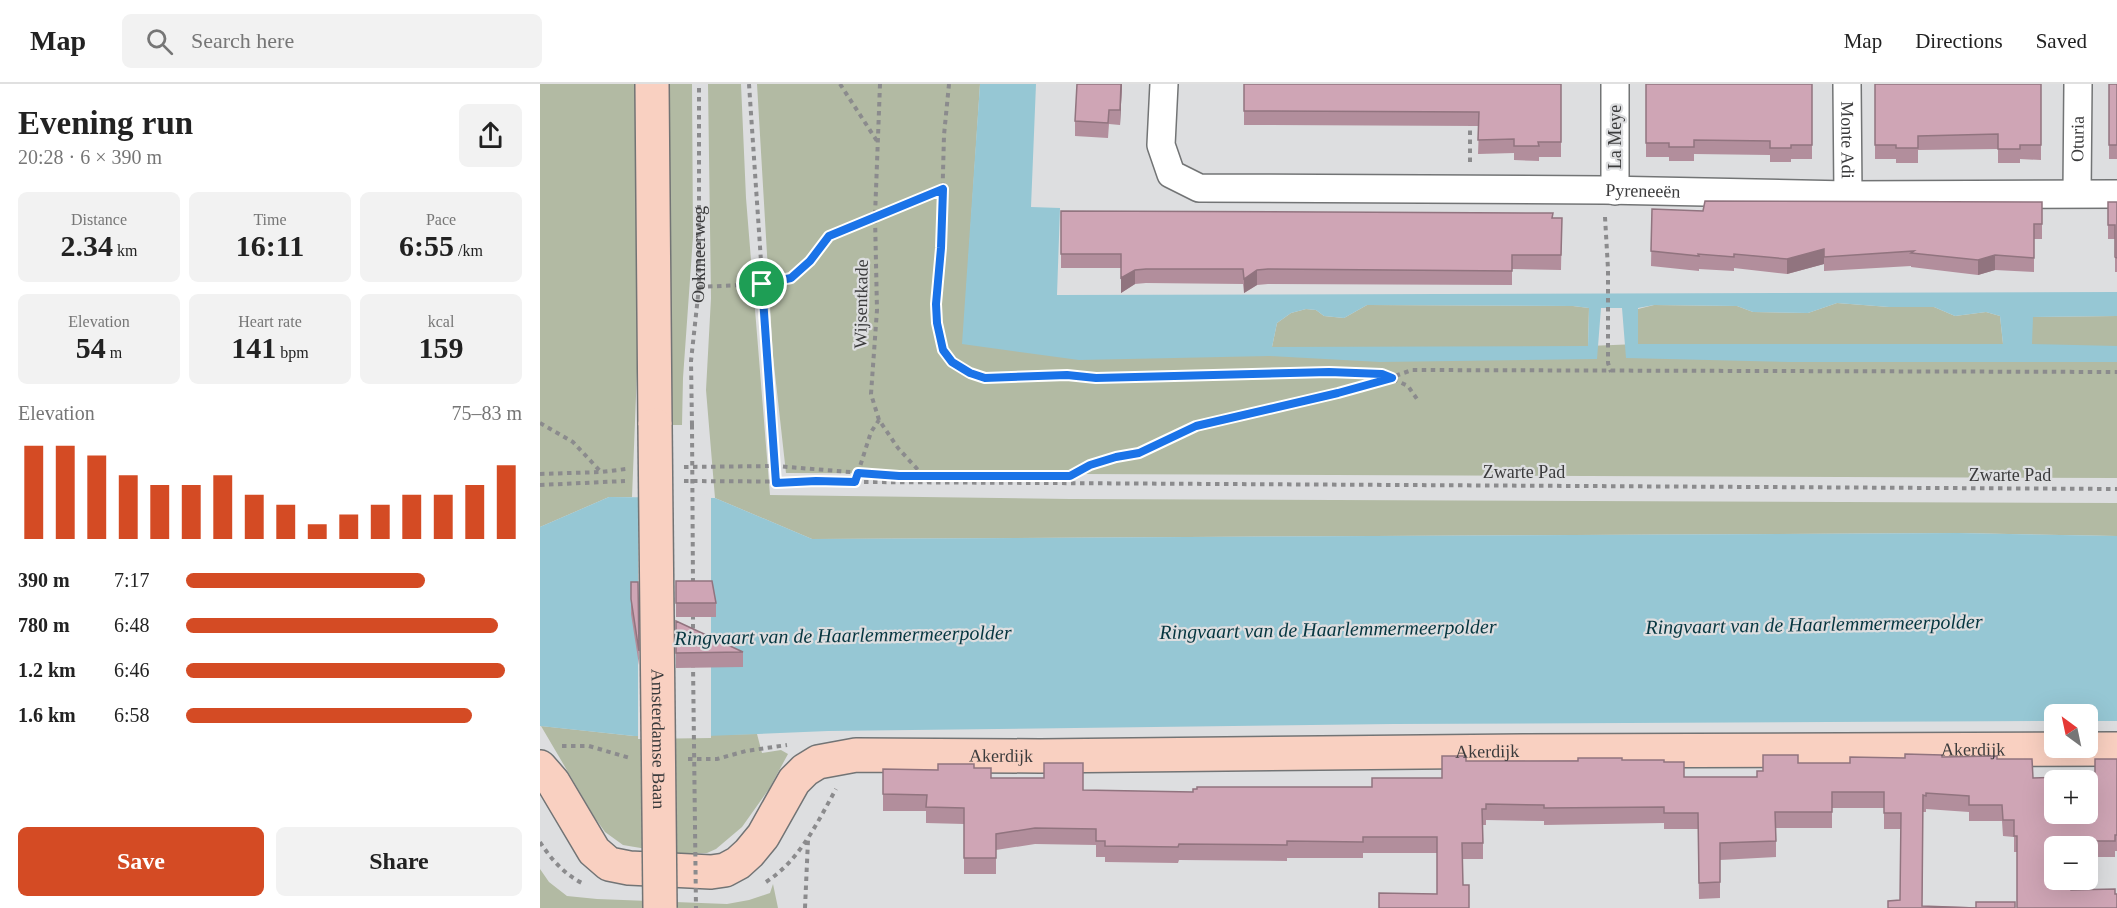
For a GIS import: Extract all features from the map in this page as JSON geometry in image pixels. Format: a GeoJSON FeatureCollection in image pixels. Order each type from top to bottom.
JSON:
{"type":"FeatureCollection","features":[{"type":"Feature","properties":{"kind":"street","name":"Amsterdamse Baan"},"geometry":{"type":"LineString","coordinates":[[652,84],[660,908]]}},
{"type":"Feature","properties":{"kind":"street","name":"Pyreneeën"},"geometry":{"type":"LineString","coordinates":[[1164,84],[1161,145],[1171,174],[1199,188],[1609,190],[1848,195],[2117,194]]}},
{"type":"Feature","properties":{"kind":"street","name":"La Meye"},"geometry":{"type":"LineString","coordinates":[[1609,190],[1615,84]]}},
{"type":"Feature","properties":{"kind":"street","name":"Monte Adi"},"geometry":{"type":"LineString","coordinates":[[1847,84],[1848,195]]}},
{"type":"Feature","properties":{"kind":"street","name":"Oturia"},"geometry":{"type":"LineString","coordinates":[[2077,193],[2078,84]]}},
{"type":"Feature","properties":{"kind":"street","name":"Akerdijk"},"geometry":{"type":"LineString","coordinates":[[550,756],[553,782],[594,851],[609,864],[629,868],[711,872],[731,867],[749,853],[763,836],[794,781],[805,770],[818,762],[856,755],[1040,756],[1511,751],[2117,749]]}},
{"type":"Feature","properties":{"kind":"path","name":"Ookmeerweg"},"geometry":{"type":"LineString","coordinates":[[693,591],[691,361],[699,287],[699,84]]}},
{"type":"Feature","properties":{"kind":"path"},"geometry":{"type":"LineString","coordinates":[[749,84],[776,483]]}},
{"type":"Feature","properties":{"kind":"path"},"geometry":{"type":"LineString","coordinates":[[840,84],[877,141]]}},
{"type":"Feature","properties":{"kind":"path","name":"Wijsentkade"},"geometry":{"type":"LineString","coordinates":[[880,84],[875,216],[877,310],[871,394],[879,420],[898,448],[930,483]]}},
{"type":"Feature","properties":{"kind":"path"},"geometry":{"type":"LineString","coordinates":[[949,84],[944,135],[941,248],[936,304],[937,323],[943,350],[952,362],[970,373],[985,378],[1067,375],[1096,378],[1329,372],[1382,374],[1408,386],[1419,402]]}},
{"type":"Feature","properties":{"kind":"path"},"geometry":{"type":"LineString","coordinates":[[1470,119],[1470,190]]}},
{"type":"Feature","properties":{"kind":"path"},"geometry":{"type":"LineString","coordinates":[[699,287],[762,284],[791,278],[810,261],[829,236],[943,189]]}},
{"type":"Feature","properties":{"kind":"path"},"geometry":{"type":"LineString","coordinates":[[1609,190],[1607,328],[1608,363],[1611,372]]}},
{"type":"Feature","properties":{"kind":"path"},"geometry":{"type":"LineString","coordinates":[[1597,372],[1608,363]]}},
{"type":"Feature","properties":{"kind":"path"},"geometry":{"type":"LineString","coordinates":[[709,466],[776,466],[926,476],[1070,476],[1090,465],[1139,453],[1196,426],[1338,393],[1412,370],[2117,372]]}},
{"type":"Feature","properties":{"kind":"path"},"geometry":{"type":"LineString","coordinates":[[855,482],[871,432],[879,420]]}},
{"type":"Feature","properties":{"kind":"path"},"geometry":{"type":"LineString","coordinates":[[540,423],[573,442],[601,472]]}},
{"type":"Feature","properties":{"kind":"path"},"geometry":{"type":"LineString","coordinates":[[540,474],[632,469]]}},
{"type":"Feature","properties":{"kind":"path"},"geometry":{"type":"LineString","coordinates":[[540,485],[630,481]]}},
{"type":"Feature","properties":{"kind":"path","name":"Zwarte Pad"},"geometry":{"type":"LineString","coordinates":[[710,481],[2117,489]]}},
{"type":"Feature","properties":{"kind":"path"},"geometry":{"type":"LineString","coordinates":[[693,614],[693,638]]}},
{"type":"Feature","properties":{"kind":"path"},"geometry":{"type":"LineString","coordinates":[[693,662],[696,908]]}},
{"type":"Feature","properties":{"kind":"path"},"geometry":{"type":"LineString","coordinates":[[684,759],[717,759],[774,746],[790,745]]}},
{"type":"Feature","properties":{"kind":"path"},"geometry":{"type":"LineString","coordinates":[[550,756],[590,746],[627,758],[639,759]]}},
{"type":"Feature","properties":{"kind":"path"},"geometry":{"type":"LineString","coordinates":[[804,908],[808,838]]}},
{"type":"Feature","properties":{"kind":"green space"},"geometry":{"type":"Polygon","coordinates":[[[540,84],[639,84],[638,346],[632,497],[609,497],[540,527],[540,84]]]}},
{"type":"Feature","properties":{"kind":"green space"},"geometry":{"type":"Polygon","coordinates":[[[667,84],[692,84],[693,237],[682,425],[670,425],[667,84]]]}},
{"type":"Feature","properties":{"kind":"green space"},"geometry":{"type":"Polygon","coordinates":[[[708,84],[741,84],[746,198],[770,495],[1070,499],[2117,503],[2117,536],[1958,533],[812,539],[715,498],[706,390],[711,298],[708,84]]]}},
{"type":"Feature","properties":{"kind":"green space"},"geometry":{"type":"Polygon","coordinates":[[[757,84],[980,84],[963,344],[1272,347],[1277,323],[1291,313],[1306,309],[1316,310],[1324,316],[1344,318],[1367,305],[1589,308],[1588,346],[1638,344],[1638,309],[1654,305],[1737,306],[1753,312],[1808,313],[1837,303],[1889,307],[1934,307],[1955,316],[1986,312],[2000,316],[2003,344],[2033,317],[2117,316],[2117,478],[786,473],[773,356],[757,84]]]}},
{"type":"Feature","properties":{"kind":"green space"},"geometry":{"type":"Polygon","coordinates":[[[541,726],[634,736],[757,734],[762,753],[781,750],[788,754],[769,789],[742,827],[716,849],[707,853],[676,854],[623,845],[605,832],[541,726]]]}},
{"type":"Feature","properties":{"kind":"green space"},"geometry":{"type":"Polygon","coordinates":[[[540,869],[549,882],[567,896],[597,899],[727,904],[770,893],[773,884],[778,908],[540,908],[540,869]]]}},
{"type":"Feature","properties":{"kind":"water"},"geometry":{"type":"Polygon","coordinates":[[[980,84],[1036,84],[1031,207],[1060,208],[1057,295],[2117,292],[2117,316],[2033,317],[2032,344],[2117,346],[2117,362],[1789,362],[1626,358],[1622,308],[1601,308],[1597,359],[1380,362],[1270,356],[1079,360],[962,344],[980,84]],[[1837,303],[1808,313],[1753,312],[1737,306],[1654,305],[1638,308],[1638,344],[2003,344],[2000,316],[1986,312],[1955,316],[1934,307],[1889,307],[1837,303]],[[1367,305],[1344,318],[1324,316],[1316,310],[1306,309],[1291,313],[1277,323],[1272,347],[1588,346],[1589,308],[1367,305]]]}},
{"type":"Feature","properties":{"kind":"water","name":"Ringvaart van de Haarlemmermeerpolder"},"geometry":{"type":"Polygon","coordinates":[[[609,497],[715,498],[812,539],[1958,533],[2117,536],[2117,721],[2098,721],[2098,704],[2044,704],[2044,721],[1393,724],[828,731],[707,736],[634,736],[540,726],[540,527],[609,497]]]}},
{"type":"Feature","properties":{"kind":"pier"},"geometry":{"type":"Polygon","coordinates":[[[638,494],[711,495],[711,738],[638,739],[638,494]]]}},
{"type":"Feature","properties":{"kind":"building"},"geometry":{"type":"Polygon","coordinates":[[[1077,84],[1121,84],[1120,110],[1109,110],[1108,123],[1075,121],[1077,84]]]}},
{"type":"Feature","properties":{"kind":"building"},"geometry":{"type":"Polygon","coordinates":[[[1244,84],[1561,84],[1561,142],[1538,142],[1539,146],[1514,146],[1514,139],[1478,140],[1479,112],[1244,111],[1244,84]]]}},
{"type":"Feature","properties":{"kind":"building"},"geometry":{"type":"Polygon","coordinates":[[[1646,84],[1812,84],[1812,145],[1770,148],[1770,141],[1694,140],[1694,147],[1669,147],[1669,143],[1646,143],[1646,84]]]}},
{"type":"Feature","properties":{"kind":"building"},"geometry":{"type":"Polygon","coordinates":[[[1875,84],[2041,84],[2041,145],[2020,145],[2020,149],[1998,149],[1998,134],[1918,136],[1918,148],[1875,145],[1875,84]]]}},
{"type":"Feature","properties":{"kind":"building"},"geometry":{"type":"Polygon","coordinates":[[[2109,84],[2117,84],[2117,145],[2109,145],[2109,84]]]}},
{"type":"Feature","properties":{"kind":"building"},"geometry":{"type":"Polygon","coordinates":[[[1705,201],[2042,202],[2042,224],[2034,224],[2034,258],[1995,255],[1978,260],[1911,253],[1914,251],[1824,257],[1824,249],[1787,259],[1734,254],[1734,257],[1698,254],[1699,256],[1651,251],[1652,209],[1703,211],[1705,201]]]}},
{"type":"Feature","properties":{"kind":"building"},"geometry":{"type":"Polygon","coordinates":[[[2108,202],[2117,202],[2117,258],[2115,257],[2115,225],[2108,225],[2108,202]]]}},
{"type":"Feature","properties":{"kind":"building"},"geometry":{"type":"Polygon","coordinates":[[[1061,211],[1553,213],[1552,218],[1562,218],[1561,255],[1512,255],[1512,271],[1268,269],[1257,270],[1244,279],[1243,269],[1146,269],[1135,270],[1121,278],[1121,254],[1061,254],[1061,211]]]}},
{"type":"Feature","properties":{"kind":"building"},"geometry":{"type":"Polygon","coordinates":[[[676,581],[712,581],[716,603],[676,603],[676,581]]]}},
{"type":"Feature","properties":{"kind":"building"},"geometry":{"type":"Polygon","coordinates":[[[631,582],[638,582],[639,651],[631,599],[631,582]]]}},
{"type":"Feature","properties":{"kind":"building"},"geometry":{"type":"Polygon","coordinates":[[[676,621],[743,652],[676,653],[676,621]]]}},
{"type":"Feature","properties":{"kind":"building"},"geometry":{"type":"Polygon","coordinates":[[[1905,754],[2032,759],[2033,778],[2044,778],[2044,824],[2098,824],[2098,770],[2095,770],[2095,759],[2117,759],[2117,835],[2115,835],[2115,841],[2098,841],[2098,836],[2044,836],[2044,890],[2115,889],[2117,908],[2017,908],[2017,836],[2014,836],[2014,820],[2003,820],[2002,805],[1969,805],[1969,796],[1926,793],[1926,796],[1923,795],[1922,906],[1976,908],[1888,908],[1888,901],[1900,900],[1901,813],[1884,813],[1884,792],[1832,792],[1832,812],[1775,812],[1776,841],[1720,843],[1720,882],[1699,883],[1698,813],[1664,813],[1664,807],[1544,808],[1544,805],[1486,804],[1486,809],[1482,809],[1483,843],[1462,843],[1463,885],[1469,885],[1469,908],[1379,908],[1379,893],[1437,894],[1437,837],[1363,837],[1363,842],[1287,841],[1287,845],[1105,846],[1105,841],[1096,841],[1096,829],[1035,828],[996,834],[996,858],[964,858],[964,808],[926,807],[927,795],[883,794],[883,769],[938,770],[938,764],[974,764],[974,768],[991,768],[991,778],[1044,778],[1044,763],[1083,763],[1083,790],[1193,792],[1193,789],[1197,787],[1372,787],[1372,778],[1442,778],[1442,756],[1466,756],[1466,761],[1578,761],[1578,758],[1664,760],[1664,762],[1684,762],[1684,777],[1757,777],[1757,771],[1763,771],[1763,755],[1798,755],[1798,763],[1850,763],[1850,757],[1905,758],[1905,754]]]}},
{"type":"Feature","properties":{"kind":"building"},"geometry":{"type":"Polygon","coordinates":[[[1976,902],[2015,902],[2015,908],[1976,908],[1976,902]]]}},
{"type":"Feature","properties":{"kind":"route"},"geometry":{"type":"LineString","coordinates":[[943,189],[936,304],[937,323],[943,350],[952,362],[970,373],[985,378],[1067,375],[1096,378],[1329,372],[1382,374],[1392,378],[1361,388],[1196,426],[1139,453],[1090,465],[1070,476],[899,476],[858,473],[855,482],[776,483],[762,284],[791,278],[810,261],[829,236],[943,189]]}}]}
